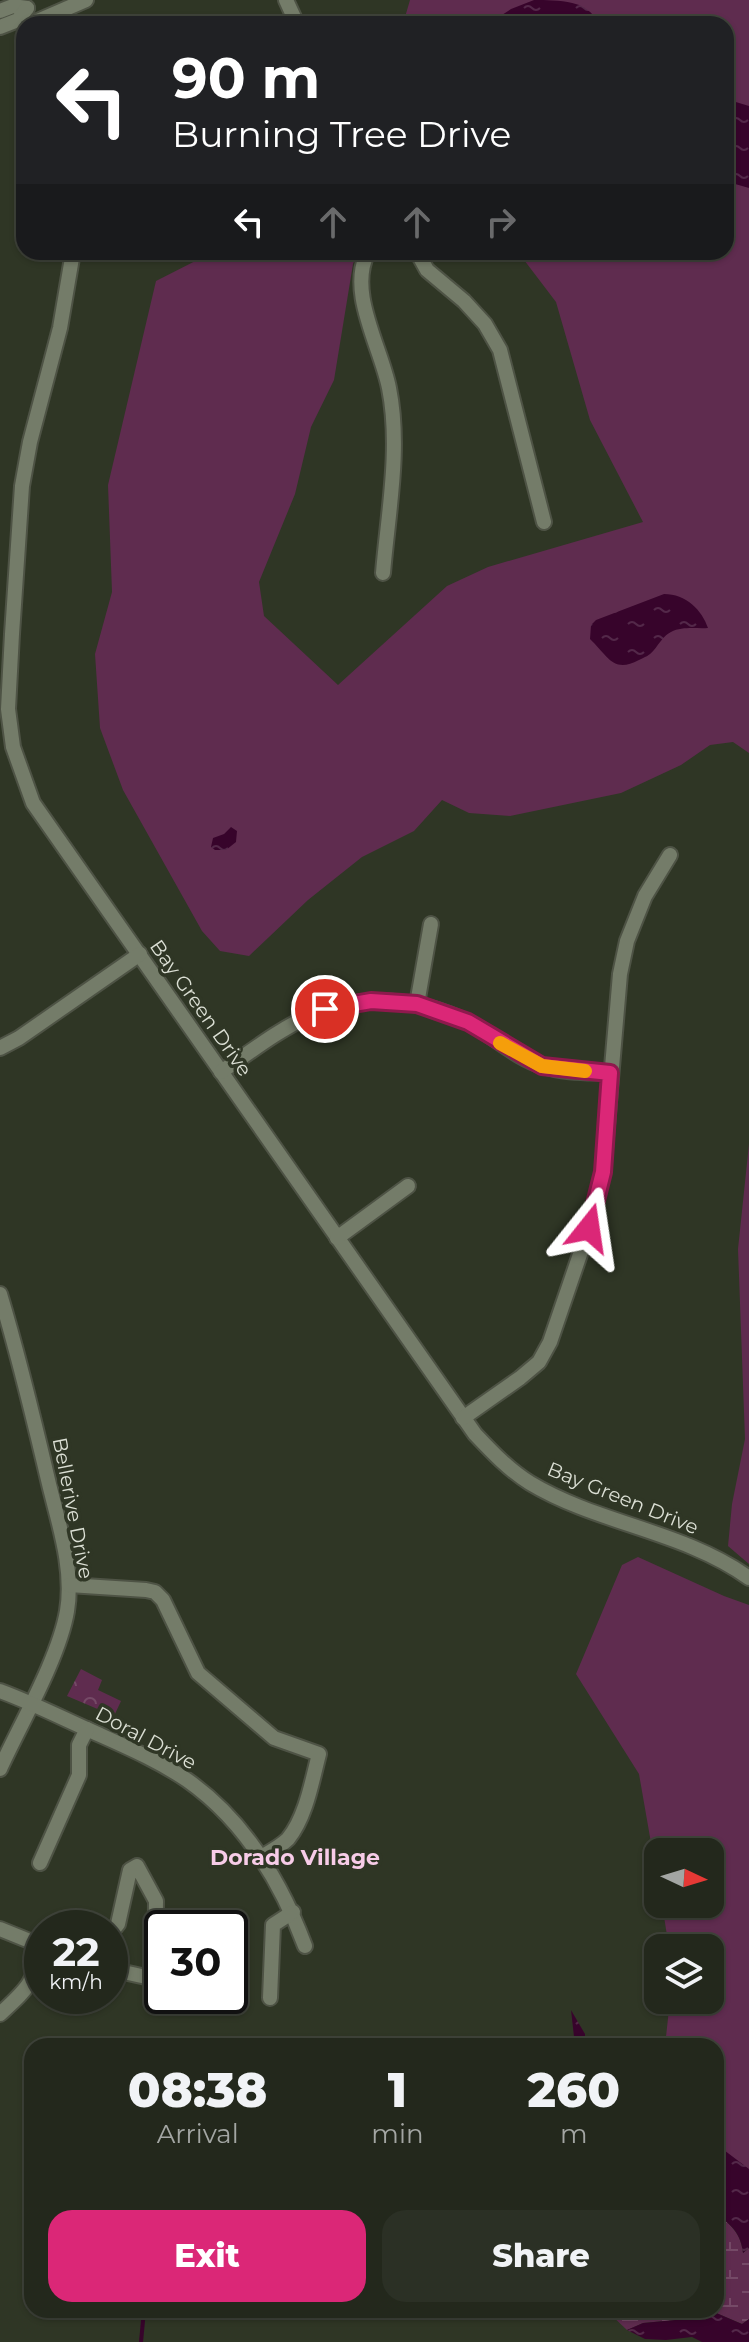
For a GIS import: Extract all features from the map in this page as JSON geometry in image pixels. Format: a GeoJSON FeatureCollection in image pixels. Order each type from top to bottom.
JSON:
{"type":"FeatureCollection","features":[{"type":"Feature","properties":{"kind":"street"},"geometry":{"type":"LineString","coordinates":[[49,16],[86,0]]}},
{"type":"Feature","properties":{"kind":"street"},"geometry":{"type":"LineString","coordinates":[[0,11],[25,4]]}},
{"type":"Feature","properties":{"kind":"street","name":"Bay Green Drive"},"geometry":{"type":"LineString","coordinates":[[71,260],[60,328],[30,442],[22,486],[8,709],[13,747],[33,803],[463,1418],[497,1456],[544,1491],[694,1548],[749,1578]]}},
{"type":"Feature","properties":{"kind":"street"},"geometry":{"type":"LineString","coordinates":[[365,260],[361,269],[361,294],[389,389],[393,421],[394,455],[383,573]]}},
{"type":"Feature","properties":{"kind":"street"},"geometry":{"type":"LineString","coordinates":[[421,260],[427,270],[464,301],[485,324],[500,350],[544,522]]}},
{"type":"Feature","properties":{"kind":"street"},"geometry":{"type":"LineString","coordinates":[[463,1418],[539,1362],[550,1342],[603,1172],[620,974],[627,941],[645,896],[670,855]]}},
{"type":"Feature","properties":{"kind":"street"},"geometry":{"type":"LineString","coordinates":[[417,1004],[431,924]]}},
{"type":"Feature","properties":{"kind":"street"},"geometry":{"type":"LineString","coordinates":[[0,1048],[140,954]]}},
{"type":"Feature","properties":{"kind":"street"},"geometry":{"type":"LineString","coordinates":[[221,1072],[288,1027],[325,1009],[371,1001],[417,1004],[468,1022],[542,1066],[610,1073]]}},
{"type":"Feature","properties":{"kind":"street"},"geometry":{"type":"LineString","coordinates":[[337,1238],[408,1186]]}},
{"type":"Feature","properties":{"kind":"street","name":"Bellerive Drive"},"geometry":{"type":"LineString","coordinates":[[0,1294],[63,1541],[69,1585],[62,1628],[0,1769]]}},
{"type":"Feature","properties":{"kind":"street"},"geometry":{"type":"LineString","coordinates":[[69,1585],[155,1592],[163,1600],[198,1673],[274,1738],[319,1754],[294,1829],[286,1841],[261,1857]]}},
{"type":"Feature","properties":{"kind":"street","name":"Doral Drive"},"geometry":{"type":"LineString","coordinates":[[0,1691],[141,1754],[188,1781],[227,1816],[261,1857],[293,1912],[305,1946]]}},
{"type":"Feature","properties":{"kind":"street"},"geometry":{"type":"LineString","coordinates":[[40,1863],[79,1775],[79,1745],[87,1729]]}},
{"type":"Feature","properties":{"kind":"street"},"geometry":{"type":"LineString","coordinates":[[121,1910],[130,1870],[137,1866],[156,1901],[155,1979],[128,1973]]}},
{"type":"Feature","properties":{"kind":"street"},"geometry":{"type":"LineString","coordinates":[[270,1998],[273,1925],[293,1912]]}},
{"type":"Feature","properties":{"kind":"street"},"geometry":{"type":"LineString","coordinates":[[0,1929],[24,1939]]}},
{"type":"Feature","properties":{"kind":"street"},"geometry":{"type":"LineString","coordinates":[[0,2014],[24,1992]]}},
{"type":"Feature","properties":{"kind":"green space"},"geometry":{"type":"Polygon","coordinates":[[[410,0],[749,0],[749,753],[733,742],[710,745],[681,765],[621,793],[510,816],[469,813],[442,800],[414,831],[362,857],[308,900],[249,956],[220,951],[202,931],[123,790],[100,728],[95,654],[112,592],[108,485],[156,281],[197,260],[355,260],[334,380],[311,427],[295,494],[259,582],[264,616],[338,685],[447,586],[488,567],[643,522],[590,420],[556,302],[524,260],[734,260],[734,16],[405,16],[410,0]]]}},
{"type":"Feature","properties":{"kind":"green space"},"geometry":{"type":"Polygon","coordinates":[[[749,1144],[749,1564],[728,1546],[732,1504],[745,1439],[738,1249],[749,1144]]]}},
{"type":"Feature","properties":{"kind":"green space"},"geometry":{"type":"Polygon","coordinates":[[[638,1557],[749,1605],[749,2170],[724,2152],[724,2038],[666,2038],[668,2014],[724,2014],[724,1934],[667,1934],[664,1918],[724,1918],[724,1838],[650,1838],[639,1774],[576,1674],[622,1565],[638,1557]]]}},
{"type":"Feature","properties":{"kind":"green space"},"geometry":{"type":"Polygon","coordinates":[[[81,1669],[102,1680],[98,1690],[121,1701],[114,1716],[67,1696],[81,1669]]]}},
{"type":"Feature","properties":{"kind":"green space"},"geometry":{"type":"Polygon","coordinates":[[[724,2220],[740,2240],[743,2253],[749,2248],[749,2319],[742,2324],[724,2316],[724,2220]]]}},
{"type":"Feature","properties":{"kind":"green space"},"geometry":{"type":"Polygon","coordinates":[[[614,2318],[676,2318],[643,2323],[627,2330],[614,2318]]]}},
{"type":"Feature","properties":{"kind":"water"},"geometry":{"type":"Polygon","coordinates":[[[534,0],[563,1],[581,6],[594,16],[500,16],[534,0]]]}},
{"type":"Feature","properties":{"kind":"water"},"geometry":{"type":"Polygon","coordinates":[[[734,101],[749,106],[749,188],[735,184],[734,101]]]}},
{"type":"Feature","properties":{"kind":"water"},"geometry":{"type":"Polygon","coordinates":[[[664,594],[692,604],[708,628],[685,628],[671,632],[649,655],[623,665],[612,661],[590,639],[591,625],[596,620],[664,594]]]}},
{"type":"Feature","properties":{"kind":"water"},"geometry":{"type":"Polygon","coordinates":[[[231,827],[237,831],[236,842],[226,850],[211,847],[213,838],[231,827]]]}},
{"type":"Feature","properties":{"kind":"water"},"geometry":{"type":"Polygon","coordinates":[[[571,2010],[585,2034],[585,2038],[574,2038],[571,2010]]]}},
{"type":"Feature","properties":{"kind":"water"},"geometry":{"type":"Polygon","coordinates":[[[724,2150],[749,2169],[749,2248],[743,2253],[735,2230],[724,2220],[724,2150]]]}},
{"type":"Feature","properties":{"kind":"water"},"geometry":{"type":"Polygon","coordinates":[[[724,2316],[742,2324],[749,2319],[749,2342],[702,2342],[692,2337],[645,2339],[627,2330],[643,2323],[724,2316]]]}},
{"type":"Feature","properties":{"kind":"waterway"},"geometry":{"type":"LineString","coordinates":[[141,2342],[143,2318]]}},
{"type":"Feature","properties":{"kind":"slow traffic"},"geometry":{"type":"LineString","coordinates":[[500,1043],[542,1066],[585,1071]]}},
{"type":"Feature","properties":{"kind":"district","name":"Dorado Village"},"geometry":{"type":"Point","coordinates":[295,1857]}},
{"type":"Feature","properties":{"kind":"route"},"geometry":{"type":"LineString","coordinates":[[325,1009],[371,1001],[417,1004],[468,1022],[542,1066],[610,1073],[603,1172],[589,1228]]}}]}
